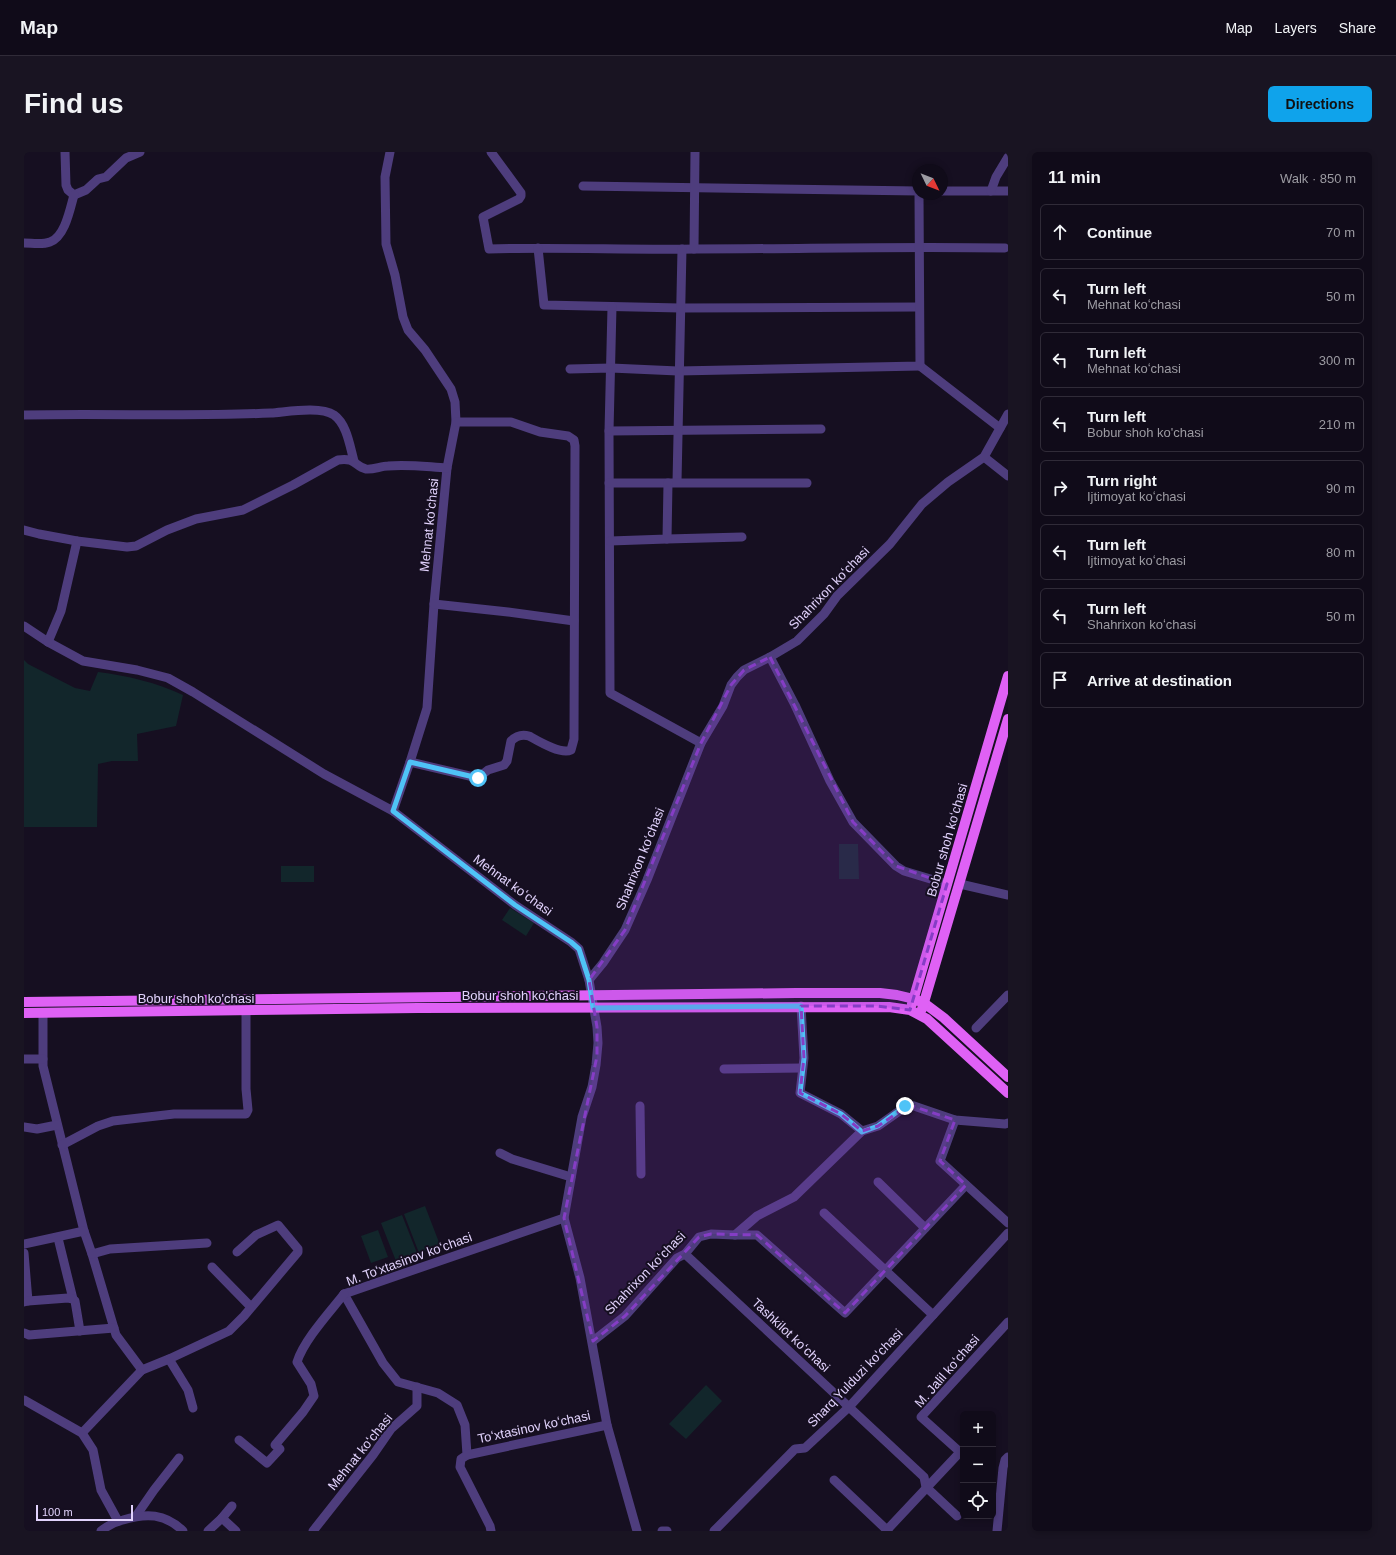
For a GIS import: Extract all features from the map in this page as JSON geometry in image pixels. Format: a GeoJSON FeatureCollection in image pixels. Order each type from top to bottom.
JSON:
{"type":"FeatureCollection","features":[{"type":"Feature","properties":{"kind":"main road","name":"Bobur shoh koʻchasi"},"geometry":{"type":"LineString","coordinates":[[910,1010],[1008,676]]}},
{"type":"Feature","properties":{"kind":"main road","name":"Bobur shoh koʻchasi"},"geometry":{"type":"LineString","coordinates":[[920,1015],[1008,719]]}},
{"type":"Feature","properties":{"kind":"main road"},"geometry":{"type":"LineString","coordinates":[[920,977],[931,979]]}},
{"type":"Feature","properties":{"kind":"main road","name":"Bobur shoh ko'chasi"},"geometry":{"type":"LineString","coordinates":[[24,1002],[880,993],[897,995],[924,1003],[953,1026],[1008,1077]]}},
{"type":"Feature","properties":{"kind":"main road","name":"Bobur shoh ko'chasi"},"geometry":{"type":"LineString","coordinates":[[24,1013],[418,1008],[876,1006],[902,1008],[920,1015],[935,1026],[1008,1093]]}},
{"type":"Feature","properties":{"kind":"street"},"geometry":{"type":"LineString","coordinates":[[66,152],[66,185],[68,190],[74,195]]}},
{"type":"Feature","properties":{"kind":"street"},"geometry":{"type":"LineString","coordinates":[[74,195],[86,190],[98,179],[106,177],[126,158],[140,152]]}},
{"type":"Feature","properties":{"kind":"street"},"geometry":{"type":"LineString","coordinates":[[390,152],[385,177],[386,244],[395,275],[403,317],[408,330],[425,350],[451,389],[455,402],[456,422],[448,468]]}},
{"type":"Feature","properties":{"kind":"street"},"geometry":{"type":"LineString","coordinates":[[491,152],[521,193],[521,196],[519,199],[483,217],[489,249],[538,248],[694,250],[918,247],[1005,248]]}},
{"type":"Feature","properties":{"kind":"street"},"geometry":{"type":"LineString","coordinates":[[694,250],[695,152]]}},
{"type":"Feature","properties":{"kind":"street"},"geometry":{"type":"LineString","coordinates":[[991,191],[996,177],[1008,156]]}},
{"type":"Feature","properties":{"kind":"street"},"geometry":{"type":"LineString","coordinates":[[583,186],[695,187],[912,193]]}},
{"type":"Feature","properties":{"kind":"street"},"geometry":{"type":"LineString","coordinates":[[948,191],[1008,191]]}},
{"type":"Feature","properties":{"kind":"street"},"geometry":{"type":"LineString","coordinates":[[24,243],[46,243],[54,240],[66,222],[74,195]]}},
{"type":"Feature","properties":{"kind":"street"},"geometry":{"type":"LineString","coordinates":[[918,200],[920,366]]}},
{"type":"Feature","properties":{"kind":"street"},"geometry":{"type":"LineString","coordinates":[[538,248],[544,305],[680,308],[919,307]]}},
{"type":"Feature","properties":{"kind":"street"},"geometry":{"type":"LineString","coordinates":[[667,539],[677,431],[682,249]]}},
{"type":"Feature","properties":{"kind":"street"},"geometry":{"type":"LineString","coordinates":[[612,307],[609,431],[610,693],[701,742]]}},
{"type":"Feature","properties":{"kind":"street"},"geometry":{"type":"LineString","coordinates":[[570,369],[611,368],[678,371],[920,366],[1000,428]]}},
{"type":"Feature","properties":{"kind":"street"},"geometry":{"type":"LineString","coordinates":[[24,415],[254,414],[317,410],[334,415],[339,420],[343,426],[354,461]]}},
{"type":"Feature","properties":{"kind":"street","name":"Shahrixon koʻchasi"},"geometry":{"type":"LineString","coordinates":[[589,980],[603,963],[625,930],[647,880],[701,742],[723,706],[737,676],[744,670],[770,657],[797,640],[824,614],[837,596],[890,544],[922,504],[948,482],[984,457],[1008,414]]}},
{"type":"Feature","properties":{"kind":"street"},"geometry":{"type":"LineString","coordinates":[[410,762],[478,778],[488,770],[504,765],[507,761],[511,741],[519,736],[524,734],[559,751],[565,752],[571,750],[574,739],[574,440],[568,436],[540,432],[511,422],[456,422]]}},
{"type":"Feature","properties":{"kind":"street"},"geometry":{"type":"LineString","coordinates":[[609,431],[820,429]]}},
{"type":"Feature","properties":{"kind":"street"},"geometry":{"type":"LineString","coordinates":[[984,457],[1008,476]]}},
{"type":"Feature","properties":{"kind":"street","name":"Mehnat koʻchasi"},"geometry":{"type":"LineString","coordinates":[[24,530],[77,541],[127,547],[136,546],[167,530],[196,519],[243,510],[338,460],[346,459],[354,461],[362,468],[368,470],[387,466],[448,468],[434,604],[426,708],[410,762],[393,811]]}},
{"type":"Feature","properties":{"kind":"street"},"geometry":{"type":"LineString","coordinates":[[609,483],[807,484]]}},
{"type":"Feature","properties":{"kind":"street"},"geometry":{"type":"LineString","coordinates":[[610,541],[742,537]]}},
{"type":"Feature","properties":{"kind":"street"},"geometry":{"type":"LineString","coordinates":[[48,642],[61,611],[77,541]]}},
{"type":"Feature","properties":{"kind":"street"},"geometry":{"type":"LineString","coordinates":[[434,604],[508,612],[574,622]]}},
{"type":"Feature","properties":{"kind":"street","name":"Mehnat koʻchasi"},"geometry":{"type":"LineString","coordinates":[[24,626],[48,642],[83,661],[137,670],[168,678],[324,774],[393,811],[515,905],[571,942],[579,949],[589,980],[593,1008]]}},
{"type":"Feature","properties":{"kind":"street"},"geometry":{"type":"LineString","coordinates":[[770,657],[795,705],[830,781],[853,822],[896,866],[904,871],[947,884]]}},
{"type":"Feature","properties":{"kind":"street"},"geometry":{"type":"LineString","coordinates":[[960,884],[1008,895]]}},
{"type":"Feature","properties":{"kind":"street"},"geometry":{"type":"LineString","coordinates":[[976,1028],[1008,996]]}},
{"type":"Feature","properties":{"kind":"street"},"geometry":{"type":"LineString","coordinates":[[801,1006],[804,1058],[800,1093],[841,1114],[862,1132]]}},
{"type":"Feature","properties":{"kind":"street","name":"Shahrixon koʻchasi"},"geometry":{"type":"LineString","coordinates":[[593,1008],[597,1027],[598,1043],[596,1065],[592,1087],[582,1117],[564,1218],[580,1278],[593,1341],[607,1425],[637,1531]]}},
{"type":"Feature","properties":{"kind":"street"},"geometry":{"type":"LineString","coordinates":[[62,1144],[98,1126],[113,1121],[174,1114],[246,1114],[248,1110],[246,1089],[246,1011]]}},
{"type":"Feature","properties":{"kind":"street"},"geometry":{"type":"LineString","coordinates":[[43,1013],[43,1066],[84,1232],[116,1335],[142,1370]]}},
{"type":"Feature","properties":{"kind":"street"},"geometry":{"type":"LineString","coordinates":[[24,1059],[43,1059]]}},
{"type":"Feature","properties":{"kind":"street"},"geometry":{"type":"LineString","coordinates":[[724,1069],[802,1068]]}},
{"type":"Feature","properties":{"kind":"street"},"geometry":{"type":"LineString","coordinates":[[735,1235],[757,1216],[794,1197],[862,1132],[878,1126],[905,1106],[909,1105],[954,1120],[1008,1123]]}},
{"type":"Feature","properties":{"kind":"street"},"geometry":{"type":"LineString","coordinates":[[640,1106],[641,1174]]}},
{"type":"Feature","properties":{"kind":"street"},"geometry":{"type":"LineString","coordinates":[[954,1120],[940,1161],[1008,1223]]}},
{"type":"Feature","properties":{"kind":"street"},"geometry":{"type":"LineString","coordinates":[[24,1127],[37,1129],[58,1125]]}},
{"type":"Feature","properties":{"kind":"street"},"geometry":{"type":"LineString","coordinates":[[500,1153],[512,1159],[571,1177]]}},
{"type":"Feature","properties":{"kind":"street"},"geometry":{"type":"LineString","coordinates":[[878,1182],[925,1228]]}},
{"type":"Feature","properties":{"kind":"street"},"geometry":{"type":"LineString","coordinates":[[885,1270],[966,1185]]}},
{"type":"Feature","properties":{"kind":"street"},"geometry":{"type":"LineString","coordinates":[[824,1213],[933,1315]]}},
{"type":"Feature","properties":{"kind":"street","name":"M. Toʻxtasinov koʻchasi"},"geometry":{"type":"LineString","coordinates":[[491,1531],[490,1526],[460,1468],[461,1458],[467,1455],[464,1425],[457,1405],[445,1396],[398,1382],[383,1362],[344,1294],[564,1218]]}},
{"type":"Feature","properties":{"kind":"street"},"geometry":{"type":"LineString","coordinates":[[82,1433],[142,1370],[229,1331],[295,1256],[298,1249],[278,1226],[256,1235],[237,1252]]}},
{"type":"Feature","properties":{"kind":"street"},"geometry":{"type":"LineString","coordinates":[[24,1244],[84,1232]]}},
{"type":"Feature","properties":{"kind":"street","name":"Sharq Yulduzi koʻchasi"},"geometry":{"type":"LineString","coordinates":[[714,1531],[796,1449],[805,1448],[849,1407],[1008,1233]]}},
{"type":"Feature","properties":{"kind":"street","name":"Shahrixon koʻchasi"},"geometry":{"type":"LineString","coordinates":[[593,1341],[625,1316],[677,1258],[685,1254],[699,1237],[711,1234],[758,1235],[845,1313],[885,1270]]}},
{"type":"Feature","properties":{"kind":"street"},"geometry":{"type":"LineString","coordinates":[[58,1238],[75,1302],[80,1331]]}},
{"type":"Feature","properties":{"kind":"street"},"geometry":{"type":"LineString","coordinates":[[92,1254],[110,1249],[207,1243]]}},
{"type":"Feature","properties":{"kind":"street"},"geometry":{"type":"LineString","coordinates":[[24,1253],[26,1302],[68,1298],[73,1299]]}},
{"type":"Feature","properties":{"kind":"street","name":"Tashkilot koʻchasi"},"geometry":{"type":"LineString","coordinates":[[685,1254],[924,1477],[926,1487],[957,1516]]}},
{"type":"Feature","properties":{"kind":"street"},"geometry":{"type":"LineString","coordinates":[[212,1267],[251,1307]]}},
{"type":"Feature","properties":{"kind":"street"},"geometry":{"type":"LineString","coordinates":[[239,1440],[267,1463],[280,1449],[275,1445],[303,1412],[314,1396],[311,1384],[297,1362],[299,1356],[317,1329],[344,1294]]}},
{"type":"Feature","properties":{"kind":"street","name":"M. Jalil koʻchasi"},"geometry":{"type":"LineString","coordinates":[[960,1448],[921,1417],[1008,1322]]}},
{"type":"Feature","properties":{"kind":"street"},"geometry":{"type":"LineString","coordinates":[[24,1333],[29,1335],[114,1328]]}},
{"type":"Feature","properties":{"kind":"street"},"geometry":{"type":"LineString","coordinates":[[169,1359],[188,1390],[193,1408]]}},
{"type":"Feature","properties":{"kind":"street","name":"Mehnat koʻchasi"},"geometry":{"type":"LineString","coordinates":[[313,1531],[373,1455],[391,1429],[417,1406],[417,1387]]}},
{"type":"Feature","properties":{"kind":"street"},"geometry":{"type":"LineString","coordinates":[[24,1400],[82,1433],[93,1450],[101,1490],[118,1521]]}},
{"type":"Feature","properties":{"kind":"street","name":"Toʻxtasinov koʻchasi"},"geometry":{"type":"LineString","coordinates":[[467,1455],[607,1425]]}},
{"type":"Feature","properties":{"kind":"street"},"geometry":{"type":"LineString","coordinates":[[834,1480],[887,1531],[926,1487],[960,1452]]}},
{"type":"Feature","properties":{"kind":"street"},"geometry":{"type":"LineString","coordinates":[[997,1531],[1003,1468],[1005,1460],[1008,1457]]}},
{"type":"Feature","properties":{"kind":"street"},"geometry":{"type":"LineString","coordinates":[[136,1516],[179,1458]]}},
{"type":"Feature","properties":{"kind":"street"},"geometry":{"type":"LineString","coordinates":[[208,1531],[232,1506]]}},
{"type":"Feature","properties":{"kind":"street"},"geometry":{"type":"LineString","coordinates":[[101,1531],[118,1521],[136,1516],[150,1515],[164,1518],[172,1522],[183,1531]]}},
{"type":"Feature","properties":{"kind":"street"},"geometry":{"type":"LineString","coordinates":[[222,1518],[236,1531]]}},
{"type":"Feature","properties":{"kind":"street"},"geometry":{"type":"LineString","coordinates":[[662,1531],[667,1531]]}},
{"type":"Feature","properties":{"kind":"highlighted area"},"geometry":{"type":"Polygon","coordinates":[[[770,657],[853,822],[896,866],[947,884],[910,1010],[876,1006],[801,1006],[804,1058],[800,1093],[841,1114],[862,1131],[878,1126],[909,1105],[955,1120],[940,1161],[966,1185],[845,1313],[757,1235],[711,1234],[699,1237],[625,1316],[593,1341],[564,1218],[597,1056],[597,1027],[589,980],[625,930],[701,743],[731,685],[744,670],[770,657]]]}},
{"type":"Feature","properties":{"kind":"green space"},"geometry":{"type":"Polygon","coordinates":[[[24,660],[28,664],[75,688],[90,691],[98,672],[141,680],[162,686],[183,695],[176,726],[137,734],[138,761],[112,761],[98,764],[97,827],[24,827],[24,660]]]}},
{"type":"Feature","properties":{"kind":"green space"},"geometry":{"type":"Polygon","coordinates":[[[839,844],[858,844],[859,879],[839,879],[839,844]]]}},
{"type":"Feature","properties":{"kind":"green space"},"geometry":{"type":"Polygon","coordinates":[[[281,866],[314,866],[314,882],[281,882],[281,866]]]}},
{"type":"Feature","properties":{"kind":"green space"},"geometry":{"type":"Polygon","coordinates":[[[510,908],[534,923],[526,936],[502,920],[510,908]]]}},
{"type":"Feature","properties":{"kind":"green space"},"geometry":{"type":"Polygon","coordinates":[[[425,1206],[440,1245],[419,1253],[404,1214],[425,1206]]]}},
{"type":"Feature","properties":{"kind":"green space"},"geometry":{"type":"Polygon","coordinates":[[[402,1215],[417,1253],[396,1261],[381,1223],[402,1215]]]}},
{"type":"Feature","properties":{"kind":"green space"},"geometry":{"type":"Polygon","coordinates":[[[378,1230],[388,1257],[371,1263],[361,1236],[378,1230]]]}},
{"type":"Feature","properties":{"kind":"green space"},"geometry":{"type":"Polygon","coordinates":[[[706,1385],[722,1401],[686,1439],[669,1424],[706,1385]]]}},
{"type":"Feature","properties":{"kind":"route"},"geometry":{"type":"LineString","coordinates":[[478,778],[410,762],[393,811],[515,905],[571,942],[579,949],[589,980],[593,1008],[801,1006],[804,1058],[800,1093],[841,1114],[862,1132],[885,1122],[905,1106]]}}]}
